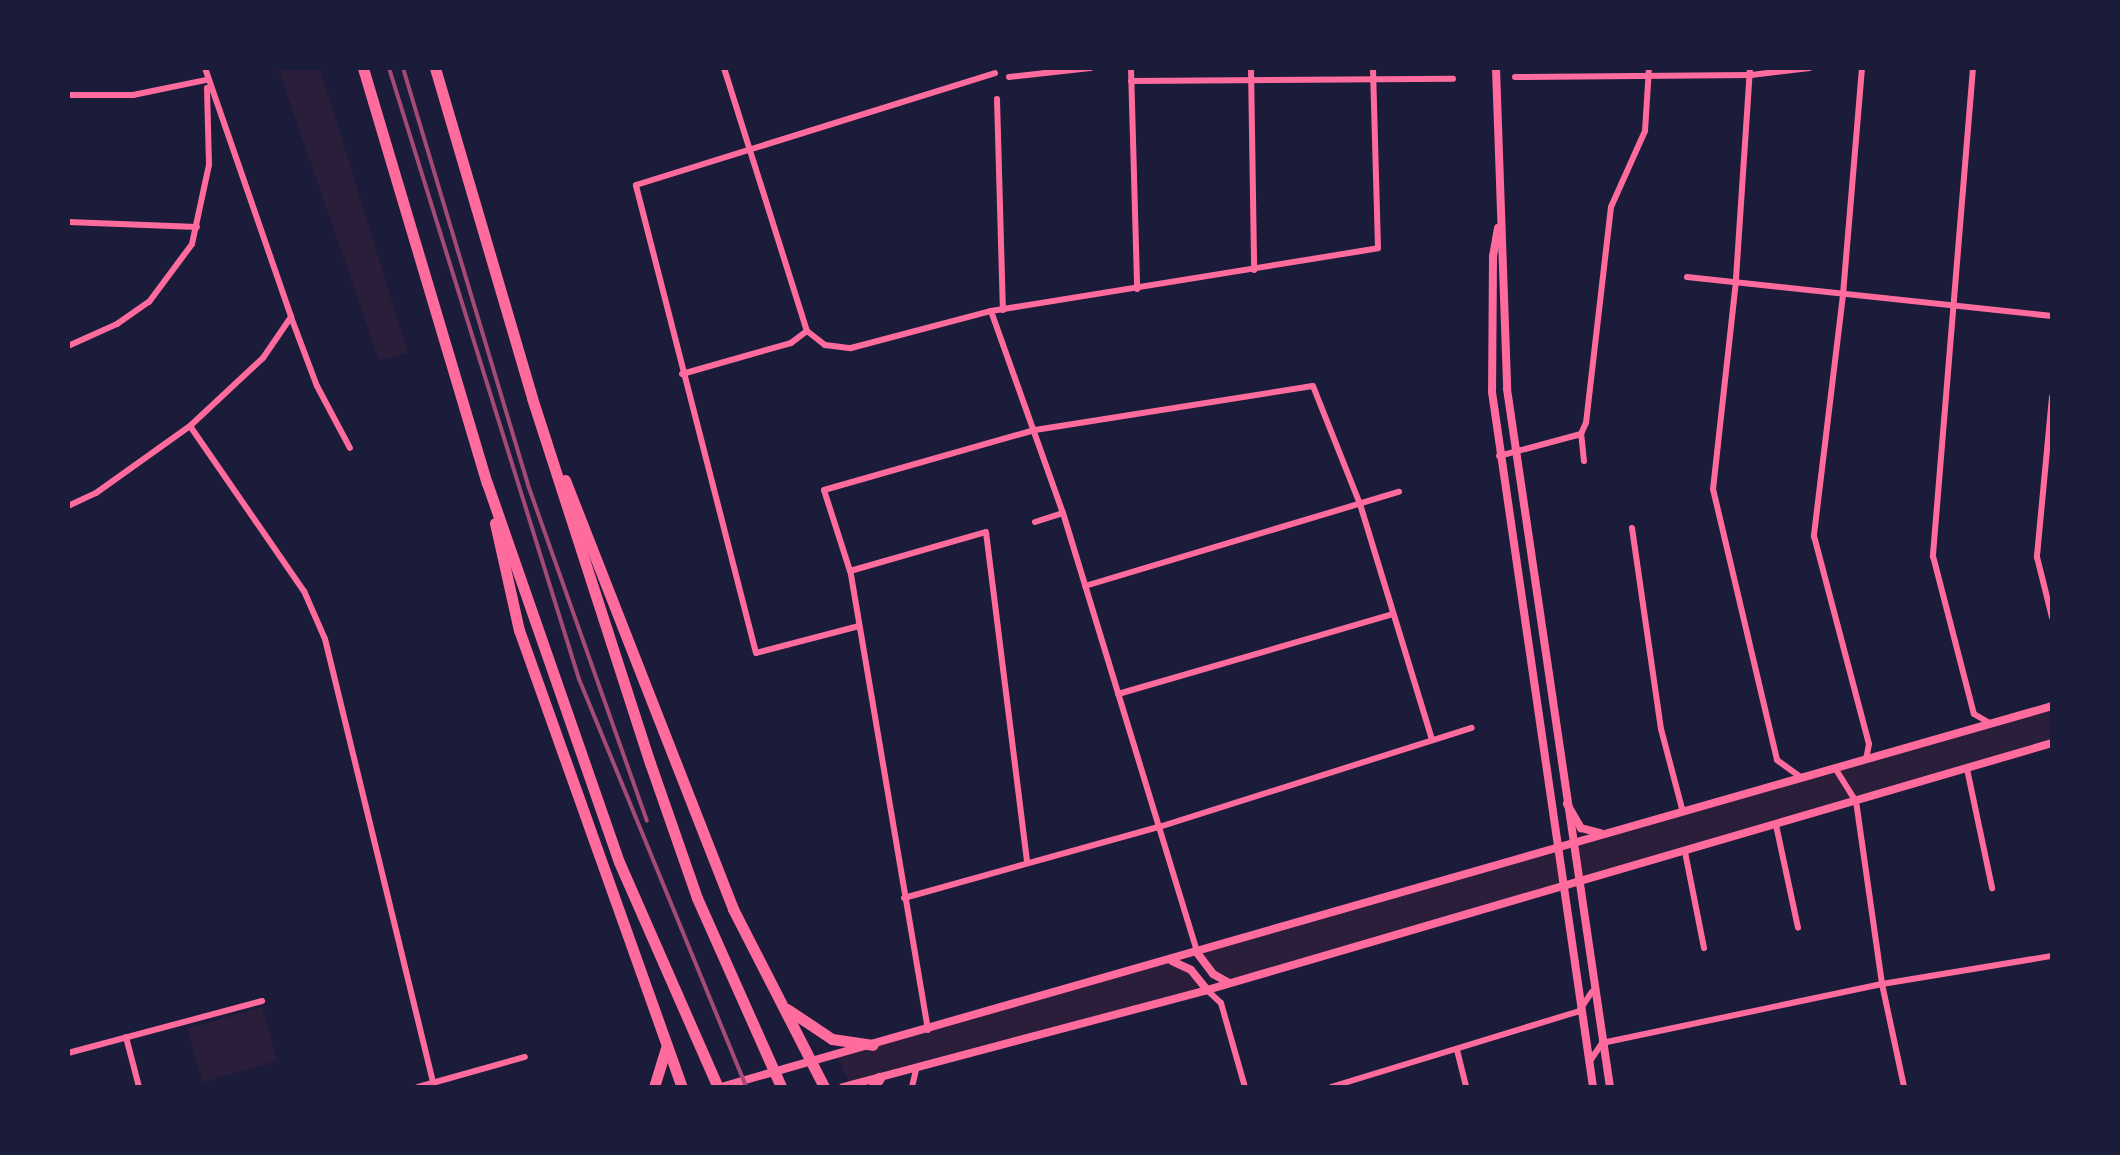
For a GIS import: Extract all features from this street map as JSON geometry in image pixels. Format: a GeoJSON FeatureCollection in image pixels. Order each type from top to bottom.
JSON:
{"type":"FeatureCollection","features":[{"type":"Feature","properties":{"kind":"highway"},"geometry":{"type":"LineString","coordinates":[[363,68],[487,483],[619,862],[719,1087]]}},
{"type":"Feature","properties":{"kind":"highway"},"geometry":{"type":"LineString","coordinates":[[435,68],[532,398],[697,898],[781,1087]]}},
{"type":"Feature","properties":{"kind":"highway"},"geometry":{"type":"LineString","coordinates":[[532,398],[733,909],[824,1087]]}},
{"type":"Feature","properties":{"kind":"highway"},"geometry":{"type":"LineString","coordinates":[[487,483],[519,630],[682,1087]]}},
{"type":"Feature","properties":{"kind":"highway"},"geometry":{"type":"LineString","coordinates":[[779,1001],[815,1031],[873,1045]]}},
{"type":"Feature","properties":{"kind":"highway"},"geometry":{"type":"LineString","coordinates":[[654,1087],[666,1048]]}},
{"type":"Feature","properties":{"kind":"street"},"geometry":{"type":"LineString","coordinates":[[68,346],[117,324],[149,302],[179,265],[197,227],[209,165],[205,68]]}},
{"type":"Feature","properties":{"kind":"street"},"geometry":{"type":"LineString","coordinates":[[724,68],[807,331],[825,345],[851,348],[991,311],[1378,248],[1373,68]]}},
{"type":"Feature","properties":{"kind":"street"},"geometry":{"type":"LineString","coordinates":[[1009,77],[1091,68]]}},
{"type":"Feature","properties":{"kind":"street"},"geometry":{"type":"LineString","coordinates":[[1131,68],[1137,289]]}},
{"type":"Feature","properties":{"kind":"street"},"geometry":{"type":"LineString","coordinates":[[1251,68],[1254,270]]}},
{"type":"Feature","properties":{"kind":"street"},"geometry":{"type":"LineString","coordinates":[[1496,68],[1500,220],[1506,257],[1507,389],[1576,884],[1610,1087]]}},
{"type":"Feature","properties":{"kind":"street"},"geometry":{"type":"LineString","coordinates":[[1515,77],[1810,68]]}},
{"type":"Feature","properties":{"kind":"street"},"geometry":{"type":"LineString","coordinates":[[1862,68],[1843,295],[1814,536],[1869,744],[1866,759]]}},
{"type":"Feature","properties":{"kind":"street"},"geometry":{"type":"LineString","coordinates":[[1973,68],[1951,307],[1933,556],[1974,714],[1991,724]]}},
{"type":"Feature","properties":{"kind":"street"},"geometry":{"type":"LineString","coordinates":[[1584,461],[1581,434],[1586,423],[1611,207],[1645,131],[1650,71]]}},
{"type":"Feature","properties":{"kind":"street"},"geometry":{"type":"LineString","coordinates":[[1750,71],[1736,281],[1713,489],[1777,760],[1800,777]]}},
{"type":"Feature","properties":{"kind":"street"},"geometry":{"type":"LineString","coordinates":[[859,626],[756,653],[636,185],[995,73]]}},
{"type":"Feature","properties":{"kind":"street"},"geometry":{"type":"LineString","coordinates":[[1131,81],[1453,79]]}},
{"type":"Feature","properties":{"kind":"street"},"geometry":{"type":"LineString","coordinates":[[68,95],[133,95],[206,80]]}},
{"type":"Feature","properties":{"kind":"street"},"geometry":{"type":"LineString","coordinates":[[206,80],[317,386],[350,448]]}},
{"type":"Feature","properties":{"kind":"street"},"geometry":{"type":"LineString","coordinates":[[997,99],[1003,310]]}},
{"type":"Feature","properties":{"kind":"street"},"geometry":{"type":"LineString","coordinates":[[1500,220],[1493,256],[1492,392],[1579,1011],[1593,1087]]}},
{"type":"Feature","properties":{"kind":"street"},"geometry":{"type":"LineString","coordinates":[[68,222],[197,227]]}},
{"type":"Feature","properties":{"kind":"street"},"geometry":{"type":"LineString","coordinates":[[1687,277],[2052,316]]}},
{"type":"Feature","properties":{"kind":"street"},"geometry":{"type":"LineString","coordinates":[[991,311],[1063,513],[1198,954],[1213,974],[1229,983]]}},
{"type":"Feature","properties":{"kind":"street"},"geometry":{"type":"LineString","coordinates":[[68,506],[96,493],[190,426],[263,358],[291,317]]}},
{"type":"Feature","properties":{"kind":"street"},"geometry":{"type":"LineString","coordinates":[[682,374],[791,343],[807,331]]}},
{"type":"Feature","properties":{"kind":"street"},"geometry":{"type":"LineString","coordinates":[[928,1030],[850,571],[824,490],[1035,430],[1313,386],[1360,504],[1432,739]]}},
{"type":"Feature","properties":{"kind":"street"},"geometry":{"type":"LineString","coordinates":[[2052,397],[2037,557],[2052,617]]}},
{"type":"Feature","properties":{"kind":"street"},"geometry":{"type":"LineString","coordinates":[[190,426],[304,591],[325,639],[434,1085]]}},
{"type":"Feature","properties":{"kind":"street"},"geometry":{"type":"LineString","coordinates":[[1499,456],[1581,434]]}},
{"type":"Feature","properties":{"kind":"street"},"geometry":{"type":"LineString","coordinates":[[1085,586],[1399,492]]}},
{"type":"Feature","properties":{"kind":"street"},"geometry":{"type":"LineString","coordinates":[[1035,522],[1063,513]]}},
{"type":"Feature","properties":{"kind":"street"},"geometry":{"type":"LineString","coordinates":[[1632,528],[1661,729],[1683,812]]}},
{"type":"Feature","properties":{"kind":"street"},"geometry":{"type":"LineString","coordinates":[[850,571],[986,532],[1027,862]]}},
{"type":"Feature","properties":{"kind":"street"},"geometry":{"type":"LineString","coordinates":[[1118,694],[1393,614]]}},
{"type":"Feature","properties":{"kind":"street"},"geometry":{"type":"LineString","coordinates":[[719,1087],[789,1065],[873,1045],[1198,954],[1570,842],[2052,706]]}},
{"type":"Feature","properties":{"kind":"street"},"geometry":{"type":"LineString","coordinates":[[904,898],[1159,827],[1472,728]]}},
{"type":"Feature","properties":{"kind":"street"},"geometry":{"type":"LineString","coordinates":[[843,1087],[876,1083],[897,1074],[1207,990],[2052,743]]}},
{"type":"Feature","properties":{"kind":"street"},"geometry":{"type":"LineString","coordinates":[[1835,768],[1856,801],[1882,984],[1904,1087]]}},
{"type":"Feature","properties":{"kind":"street"},"geometry":{"type":"LineString","coordinates":[[1967,769],[1992,888]]}},
{"type":"Feature","properties":{"kind":"street"},"geometry":{"type":"LineString","coordinates":[[1565,800],[1581,828],[1602,834]]}},
{"type":"Feature","properties":{"kind":"street"},"geometry":{"type":"LineString","coordinates":[[1776,825],[1798,928]]}},
{"type":"Feature","properties":{"kind":"street"},"geometry":{"type":"LineString","coordinates":[[1685,852],[1704,948]]}},
{"type":"Feature","properties":{"kind":"street"},"geometry":{"type":"LineString","coordinates":[[1589,1064],[1602,1043],[1882,984],[2052,956]]}},
{"type":"Feature","properties":{"kind":"street"},"geometry":{"type":"LineString","coordinates":[[1172,961],[1191,970],[1221,1003],[1245,1087]]}},
{"type":"Feature","properties":{"kind":"street"},"geometry":{"type":"LineString","coordinates":[[1221,1003],[1229,983]]}},
{"type":"Feature","properties":{"kind":"street"},"geometry":{"type":"LineString","coordinates":[[1331,1087],[1579,1011],[1592,992]]}},
{"type":"Feature","properties":{"kind":"street"},"geometry":{"type":"LineString","coordinates":[[68,1053],[262,1001]]}},
{"type":"Feature","properties":{"kind":"street"},"geometry":{"type":"LineString","coordinates":[[126,1037],[139,1087]]}},
{"type":"Feature","properties":{"kind":"street"},"geometry":{"type":"LineString","coordinates":[[1457,1050],[1466,1087]]}},
{"type":"Feature","properties":{"kind":"street"},"geometry":{"type":"LineString","coordinates":[[418,1087],[525,1057]]}},
{"type":"Feature","properties":{"kind":"street"},"geometry":{"type":"LineString","coordinates":[[897,1074],[912,1086],[916,1069]]}},
{"type":"Feature","properties":{"kind":"shaded area"},"geometry":{"type":"Polygon","coordinates":[[[278,68],[320,68],[408,353],[379,360],[278,68]]]}},
{"type":"Feature","properties":{"kind":"shaded area"},"geometry":{"type":"Polygon","coordinates":[[[2052,706],[2052,743],[1576,884],[1570,842],[2052,706]]]}},
{"type":"Feature","properties":{"kind":"shaded area"},"geometry":{"type":"Polygon","coordinates":[[[1557,846],[1562,888],[1229,983],[1213,974],[1198,954],[1557,846]]]}},
{"type":"Feature","properties":{"kind":"shaded area"},"geometry":{"type":"Polygon","coordinates":[[[1172,961],[1191,970],[1207,990],[850,1085],[836,1054],[1172,961]]]}},
{"type":"Feature","properties":{"kind":"shaded area"},"geometry":{"type":"Polygon","coordinates":[[[262,1007],[277,1061],[202,1082],[187,1028],[262,1007]]]}},
{"type":"Feature","properties":{"kind":"railway"},"geometry":{"type":"LineString","coordinates":[[389,68],[579,679],[746,1087]]}},
{"type":"Feature","properties":{"kind":"railway"},"geometry":{"type":"LineString","coordinates":[[403,68],[528,485],[647,821]]}}]}
